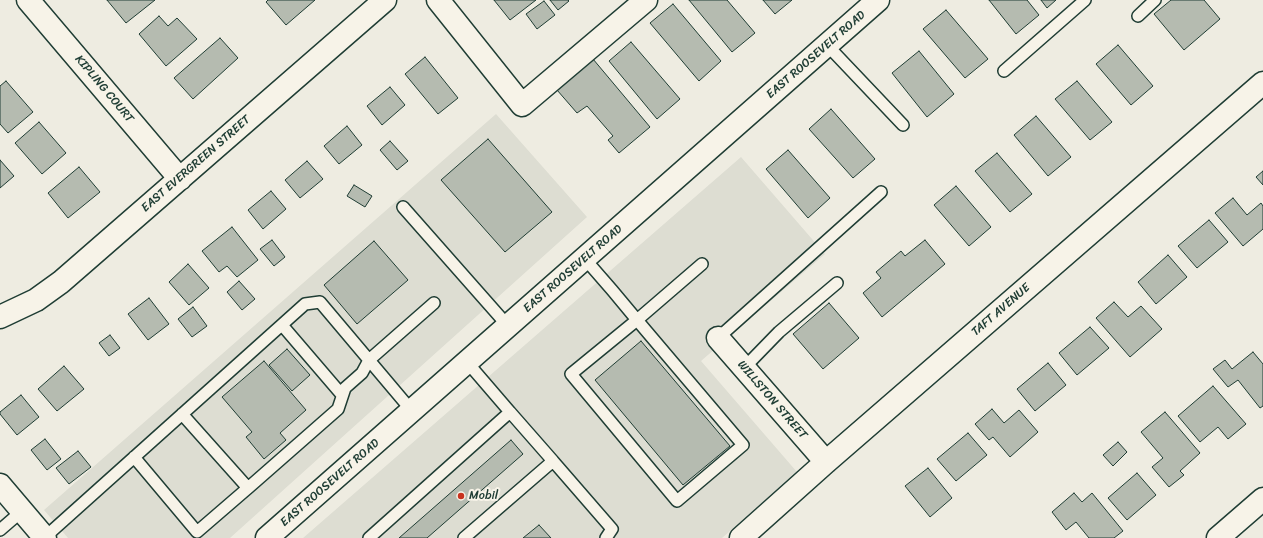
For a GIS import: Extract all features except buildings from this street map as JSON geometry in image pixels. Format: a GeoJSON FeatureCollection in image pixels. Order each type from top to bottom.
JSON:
{"type":"FeatureCollection","features":[{"type":"Feature","properties":{"kind":"street","name":"KIPLING COURT"},"geometry":{"type":"LineString","coordinates":[[28,0],[180,179]]}},
{"type":"Feature","properties":{"kind":"street","name":"EAST EVERGREEN STREET"},"geometry":{"type":"LineString","coordinates":[[0,316],[36,300],[61,282],[385,0]]}},
{"type":"Feature","properties":{"kind":"street"},"geometry":{"type":"LineString","coordinates":[[438,0],[522,105],[646,0]]}},
{"type":"Feature","properties":{"kind":"street","name":"EAST ROOSEVELT ROAD"},"geometry":{"type":"LineString","coordinates":[[267,538],[878,0]]}},
{"type":"Feature","properties":{"kind":"street","name":"TAFT AVENUE"},"geometry":{"type":"LineString","coordinates":[[741,538],[826,462],[1263,83]]}},
{"type":"Feature","properties":{"kind":"street","name":"WILLSTON STREET"},"geometry":{"type":"LineString","coordinates":[[718,338],[826,462]]}},
{"type":"Feature","properties":{"kind":"street"},"geometry":{"type":"LineString","coordinates":[[0,485],[44,538]]}},
{"type":"Feature","properties":{"kind":"street"},"geometry":{"type":"LineString","coordinates":[[1218,538],[1263,499]]}},
{"type":"Feature","properties":{"kind":"lane"},"geometry":{"type":"LineString","coordinates":[[1004,71],[1085,0]]}},
{"type":"Feature","properties":{"kind":"lane"},"geometry":{"type":"LineString","coordinates":[[1138,16],[1155,0]]}},
{"type":"Feature","properties":{"kind":"lane"},"geometry":{"type":"LineString","coordinates":[[827,45],[903,125]]}},
{"type":"Feature","properties":{"kind":"lane"},"geometry":{"type":"LineString","coordinates":[[718,338],[881,192]]}},
{"type":"Feature","properties":{"kind":"lane"},"geometry":{"type":"LineString","coordinates":[[403,207],[508,326]]}},
{"type":"Feature","properties":{"kind":"lane"},"geometry":{"type":"LineString","coordinates":[[585,259],[637,320],[743,445],[677,501],[571,374],[637,320],[702,264]]}},
{"type":"Feature","properties":{"kind":"lane"},"geometry":{"type":"LineString","coordinates":[[744,368],[779,332],[837,283]]}},
{"type":"Feature","properties":{"kind":"lane"},"geometry":{"type":"LineString","coordinates":[[44,538],[306,304],[320,302],[412,411]]}},
{"type":"Feature","properties":{"kind":"lane"},"geometry":{"type":"LineString","coordinates":[[134,458],[198,532],[338,409],[345,388],[362,373],[369,360],[434,303]]}},
{"type":"Feature","properties":{"kind":"lane"},"geometry":{"type":"LineString","coordinates":[[282,325],[342,395]]}},
{"type":"Feature","properties":{"kind":"lane"},"geometry":{"type":"LineString","coordinates":[[468,362],[553,461],[609,533]]}},
{"type":"Feature","properties":{"kind":"lane"},"geometry":{"type":"LineString","coordinates":[[369,538],[510,412]]}},
{"type":"Feature","properties":{"kind":"lane"},"geometry":{"type":"LineString","coordinates":[[182,414],[248,488]]}},
{"type":"Feature","properties":{"kind":"lane"},"geometry":{"type":"LineString","coordinates":[[464,538],[553,461]]}},
{"type":"Feature","properties":{"kind":"lane"},"geometry":{"type":"LineString","coordinates":[[0,530],[22,511]]}},
{"type":"Feature","properties":{"kind":"shaded area"},"geometry":{"type":"Polygon","coordinates":[[[496,114],[587,217],[230,538],[68,538],[44,510],[496,114]]]}},
{"type":"Feature","properties":{"kind":"shaded area"},"geometry":{"type":"Polygon","coordinates":[[[741,157],[825,254],[701,361],[797,472],[722,538],[303,538],[741,157]]]}},
{"type":"Feature","properties":{"kind":"place","name":"Mobil"},"geometry":{"type":"Point","coordinates":[461,496]}}]}
